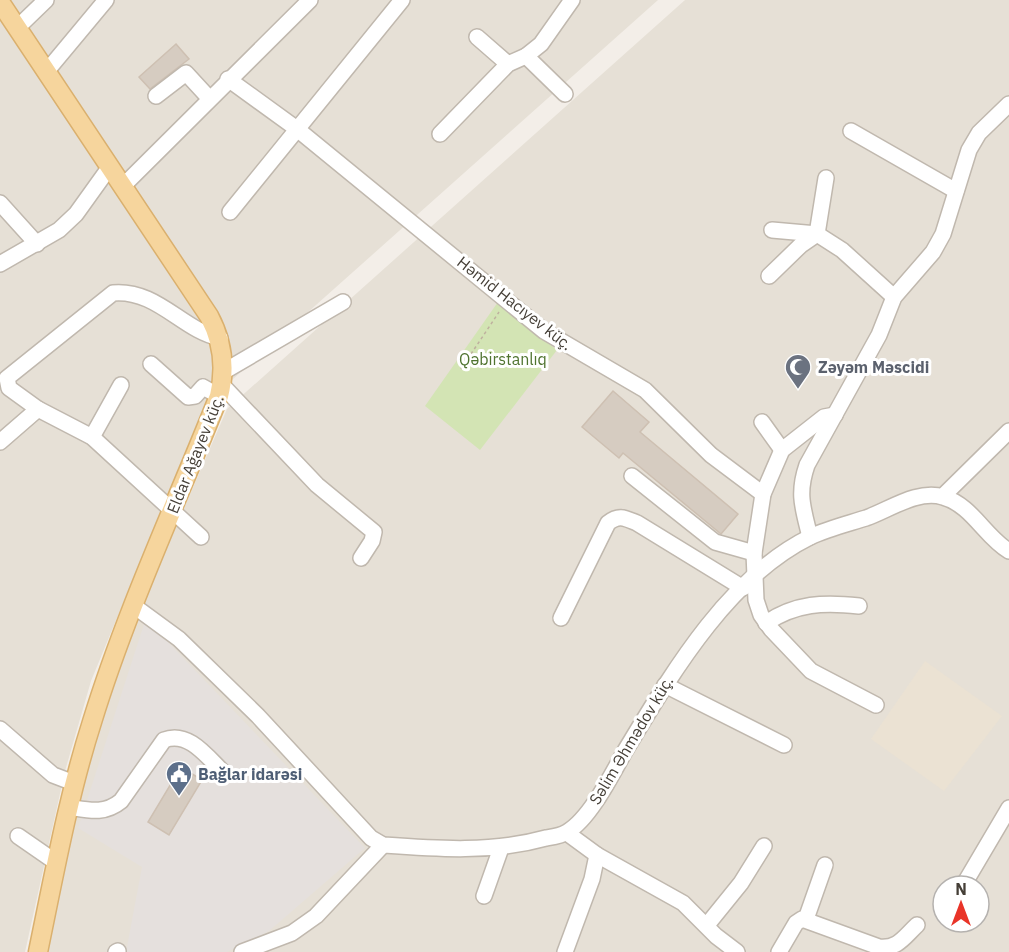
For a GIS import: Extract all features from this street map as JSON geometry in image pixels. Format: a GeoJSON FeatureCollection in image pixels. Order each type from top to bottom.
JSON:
{"type":"FeatureCollection","features":[{"type":"Feature","properties":{"kind":"main road","name":"Eldar Ağayev küç."},"geometry":{"type":"LineString","coordinates":[[0,2],[209,316],[219,338],[221,384],[134,606],[92,722],[68,807],[38,952]]}},
{"type":"Feature","properties":{"kind":"street"},"geometry":{"type":"LineString","coordinates":[[17,28],[46,0]]}},
{"type":"Feature","properties":{"kind":"street"},"geometry":{"type":"LineString","coordinates":[[46,72],[106,0]]}},
{"type":"Feature","properties":{"kind":"street"},"geometry":{"type":"LineString","coordinates":[[122,187],[228,79],[310,0]]}},
{"type":"Feature","properties":{"kind":"street"},"geometry":{"type":"LineString","coordinates":[[230,212],[402,0]]}},
{"type":"Feature","properties":{"kind":"street"},"geometry":{"type":"LineString","coordinates":[[440,134],[508,64],[526,56],[552,31],[572,0]]}},
{"type":"Feature","properties":{"kind":"street"},"geometry":{"type":"LineString","coordinates":[[477,37],[508,64]]}},
{"type":"Feature","properties":{"kind":"street"},"geometry":{"type":"LineString","coordinates":[[526,56],[565,94]]}},
{"type":"Feature","properties":{"kind":"street"},"geometry":{"type":"LineString","coordinates":[[156,96],[186,73],[209,98]]}},
{"type":"Feature","properties":{"kind":"street","name":"Həmid Hacıyev küç."},"geometry":{"type":"LineString","coordinates":[[228,79],[297,129],[569,348],[645,390],[711,455],[762,494]]}},
{"type":"Feature","properties":{"kind":"street"},"geometry":{"type":"LineString","coordinates":[[810,537],[800,497],[801,484],[807,465],[879,335],[894,297],[933,252],[943,234],[969,150],[979,133],[1009,104]]}},
{"type":"Feature","properties":{"kind":"street"},"geometry":{"type":"LineString","coordinates":[[850,131],[956,191]]}},
{"type":"Feature","properties":{"kind":"street"},"geometry":{"type":"LineString","coordinates":[[0,264],[37,244],[76,214],[110,168]]}},
{"type":"Feature","properties":{"kind":"street"},"geometry":{"type":"LineString","coordinates":[[769,276],[801,245],[817,234],[826,178]]}},
{"type":"Feature","properties":{"kind":"street"},"geometry":{"type":"LineString","coordinates":[[0,203],[37,244]]}},
{"type":"Feature","properties":{"kind":"street"},"geometry":{"type":"LineString","coordinates":[[772,230],[817,234],[842,250],[894,297]]}},
{"type":"Feature","properties":{"kind":"street"},"geometry":{"type":"LineString","coordinates":[[201,537],[92,437],[38,409],[9,388],[7,378],[113,293],[154,302],[206,336],[219,338]]}},
{"type":"Feature","properties":{"kind":"street"},"geometry":{"type":"LineString","coordinates":[[151,364],[188,397],[195,396],[203,387],[221,384],[343,302]]}},
{"type":"Feature","properties":{"kind":"street"},"geometry":{"type":"LineString","coordinates":[[221,384],[317,485],[343,509],[374,532],[372,541],[361,558]]}},
{"type":"Feature","properties":{"kind":"street"},"geometry":{"type":"LineString","coordinates":[[92,437],[121,385]]}},
{"type":"Feature","properties":{"kind":"street"},"geometry":{"type":"LineString","coordinates":[[0,442],[38,409]]}},
{"type":"Feature","properties":{"kind":"street"},"geometry":{"type":"LineString","coordinates":[[835,415],[824,417],[782,450],[762,494],[754,553],[756,600],[766,622],[811,671],[876,705]]}},
{"type":"Feature","properties":{"kind":"street"},"geometry":{"type":"LineString","coordinates":[[762,422],[782,450]]}},
{"type":"Feature","properties":{"kind":"street"},"geometry":{"type":"LineString","coordinates":[[1009,431],[943,496],[965,508],[1009,551]]}},
{"type":"Feature","properties":{"kind":"street"},"geometry":{"type":"LineString","coordinates":[[632,476],[715,542],[754,553]]}},
{"type":"Feature","properties":{"kind":"street","name":"Səlim Əhmədov küç."},"geometry":{"type":"LineString","coordinates":[[567,832],[590,808],[603,789],[665,685],[699,636],[756,575],[810,537],[924,496],[943,496]]}},
{"type":"Feature","properties":{"kind":"street"},"geometry":{"type":"LineString","coordinates":[[561,618],[608,523],[615,517],[624,517],[637,523],[744,588]]}},
{"type":"Feature","properties":{"kind":"street"},"geometry":{"type":"LineString","coordinates":[[766,622],[781,613],[806,605],[827,602],[859,606]]}},
{"type":"Feature","properties":{"kind":"street"},"geometry":{"type":"LineString","coordinates":[[134,606],[179,639],[306,765],[357,824],[383,845],[501,848],[567,832],[597,855],[683,903],[737,952]]}},
{"type":"Feature","properties":{"kind":"street"},"geometry":{"type":"LineString","coordinates":[[665,685],[784,745]]}},
{"type":"Feature","properties":{"kind":"street"},"geometry":{"type":"LineString","coordinates":[[0,729],[52,775],[74,783]]}},
{"type":"Feature","properties":{"kind":"street"},"geometry":{"type":"LineString","coordinates":[[68,807],[102,812],[112,809],[121,801],[164,740],[173,736],[186,738],[225,774]]}},
{"type":"Feature","properties":{"kind":"street"},"geometry":{"type":"LineString","coordinates":[[970,874],[1009,808]]}},
{"type":"Feature","properties":{"kind":"street"},"geometry":{"type":"LineString","coordinates":[[18,836],[57,863]]}},
{"type":"Feature","properties":{"kind":"street"},"geometry":{"type":"LineString","coordinates":[[242,952],[292,933],[316,916],[383,845]]}},
{"type":"Feature","properties":{"kind":"street"},"geometry":{"type":"LineString","coordinates":[[707,926],[741,883],[764,846]]}},
{"type":"Feature","properties":{"kind":"street"},"geometry":{"type":"LineString","coordinates":[[484,896],[501,848]]}},
{"type":"Feature","properties":{"kind":"street"},"geometry":{"type":"LineString","coordinates":[[565,952],[592,879],[597,855]]}},
{"type":"Feature","properties":{"kind":"street"},"geometry":{"type":"LineString","coordinates":[[806,919],[825,866]]}},
{"type":"Feature","properties":{"kind":"street"},"geometry":{"type":"LineString","coordinates":[[779,952],[796,923],[806,919],[879,947],[891,949],[898,945],[917,925]]}},
{"type":"Feature","properties":{"kind":"path"},"geometry":{"type":"LineString","coordinates":[[461,369],[508,300]]}},
{"type":"Feature","properties":{"kind":"shaded area"},"geometry":{"type":"Polygon","coordinates":[[[0,0],[658,0],[205,404],[91,681],[65,771],[25,952],[0,952],[0,0]]]}},
{"type":"Feature","properties":{"kind":"shaded area"},"geometry":{"type":"Polygon","coordinates":[[[685,0],[1009,0],[1009,952],[47,952],[82,784],[111,692],[143,603],[227,409],[685,0]]]}},
{"type":"Feature","properties":{"kind":"shaded area"},"geometry":{"type":"Polygon","coordinates":[[[145,621],[169,643],[365,848],[269,931],[227,952],[126,952],[142,867],[78,828],[145,621]]]}},
{"type":"Feature","properties":{"kind":"shaded area"},"geometry":{"type":"Polygon","coordinates":[[[925,661],[1002,716],[944,791],[871,739],[925,661]]]}},
{"type":"Feature","properties":{"kind":"green space","name":"Qəbirstanlıq"},"geometry":{"type":"Polygon","coordinates":[[[498,302],[557,350],[480,450],[425,406],[498,302]]]}},
{"type":"Feature","properties":{"kind":"building"},"geometry":{"type":"Polygon","coordinates":[[[176,44],[189,59],[150,89],[139,77],[176,44]]]}},
{"type":"Feature","properties":{"kind":"building"},"geometry":{"type":"Polygon","coordinates":[[[613,391],[649,422],[640,432],[738,514],[721,534],[623,453],[619,458],[582,427],[613,391]]]}},
{"type":"Feature","properties":{"kind":"building"},"geometry":{"type":"Polygon","coordinates":[[[181,767],[202,780],[169,835],[148,822],[181,767]]]}},
{"type":"Feature","properties":{"kind":"place","name":"Zəyəm Məscidi"},"geometry":{"type":"Point","coordinates":[798,390]}},
{"type":"Feature","properties":{"kind":"place","name":"Bağlar idarəsi"},"geometry":{"type":"Point","coordinates":[179,797]}}]}
